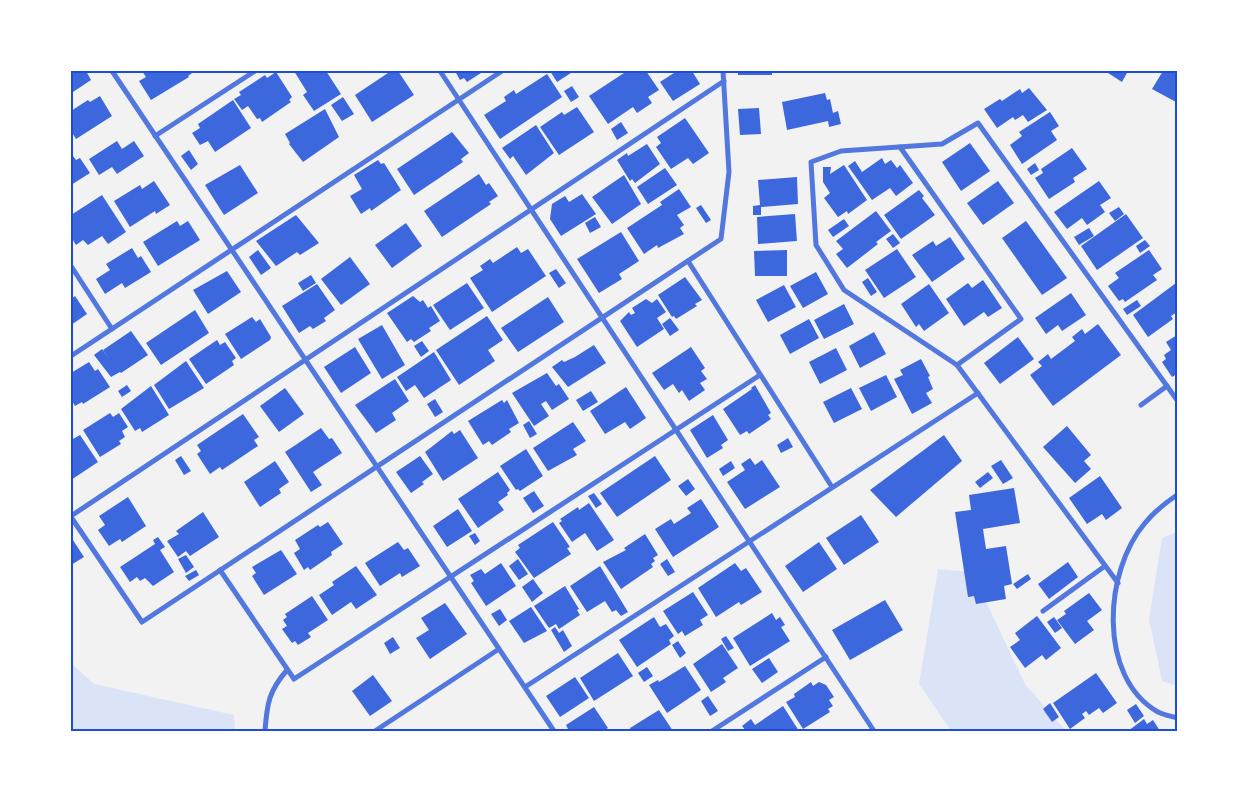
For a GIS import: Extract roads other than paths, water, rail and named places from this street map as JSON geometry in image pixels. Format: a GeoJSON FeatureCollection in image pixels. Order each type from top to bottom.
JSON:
{"type":"FeatureCollection","features":[{"type":"Feature","properties":{"kind":"street"},"geometry":{"type":"LineString","coordinates":[[112,71],[554,731]]}},
{"type":"Feature","properties":{"kind":"street"},"geometry":{"type":"LineString","coordinates":[[156,136],[255,71]]}},
{"type":"Feature","properties":{"kind":"street"},"geometry":{"type":"LineString","coordinates":[[440,71],[874,731]]}},
{"type":"Feature","properties":{"kind":"street"},"geometry":{"type":"LineString","coordinates":[[71,356],[502,71]]}},
{"type":"Feature","properties":{"kind":"street"},"geometry":{"type":"LineString","coordinates":[[723,71],[724,81],[728,172],[721,239],[142,622],[71,516],[724,81]]}},
{"type":"Feature","properties":{"kind":"street"},"geometry":{"type":"LineString","coordinates":[[1118,583],[957,366],[844,290],[816,245],[811,162],[841,151],[942,144],[978,123],[1177,400]]}},
{"type":"Feature","properties":{"kind":"street"},"geometry":{"type":"LineString","coordinates":[[900,147],[1021,319],[957,366]]}},
{"type":"Feature","properties":{"kind":"street"},"geometry":{"type":"LineString","coordinates":[[688,261],[832,488]]}},
{"type":"Feature","properties":{"kind":"street"},"geometry":{"type":"LineString","coordinates":[[71,266],[112,329]]}},
{"type":"Feature","properties":{"kind":"street"},"geometry":{"type":"LineString","coordinates":[[220,570],[294,679],[760,375]]}},
{"type":"Feature","properties":{"kind":"street"},"geometry":{"type":"LineString","coordinates":[[1141,405],[1167,386]]}},
{"type":"Feature","properties":{"kind":"street"},"geometry":{"type":"LineString","coordinates":[[524,687],[978,393]]}},
{"type":"Feature","properties":{"kind":"street"},"geometry":{"type":"LineString","coordinates":[[1177,495],[1144,523],[1123,562],[1113,619],[1114,640],[1126,679],[1142,700],[1159,713],[1177,718]]}},
{"type":"Feature","properties":{"kind":"street"},"geometry":{"type":"LineString","coordinates":[[1043,611],[1105,566]]}},
{"type":"Feature","properties":{"kind":"street"},"geometry":{"type":"LineString","coordinates":[[376,731],[499,649]]}},
{"type":"Feature","properties":{"kind":"street"},"geometry":{"type":"LineString","coordinates":[[712,731],[826,657]]}},
{"type":"Feature","properties":{"kind":"street"},"geometry":{"type":"LineString","coordinates":[[265,731],[267,705],[274,685],[288,670]]}}]}
